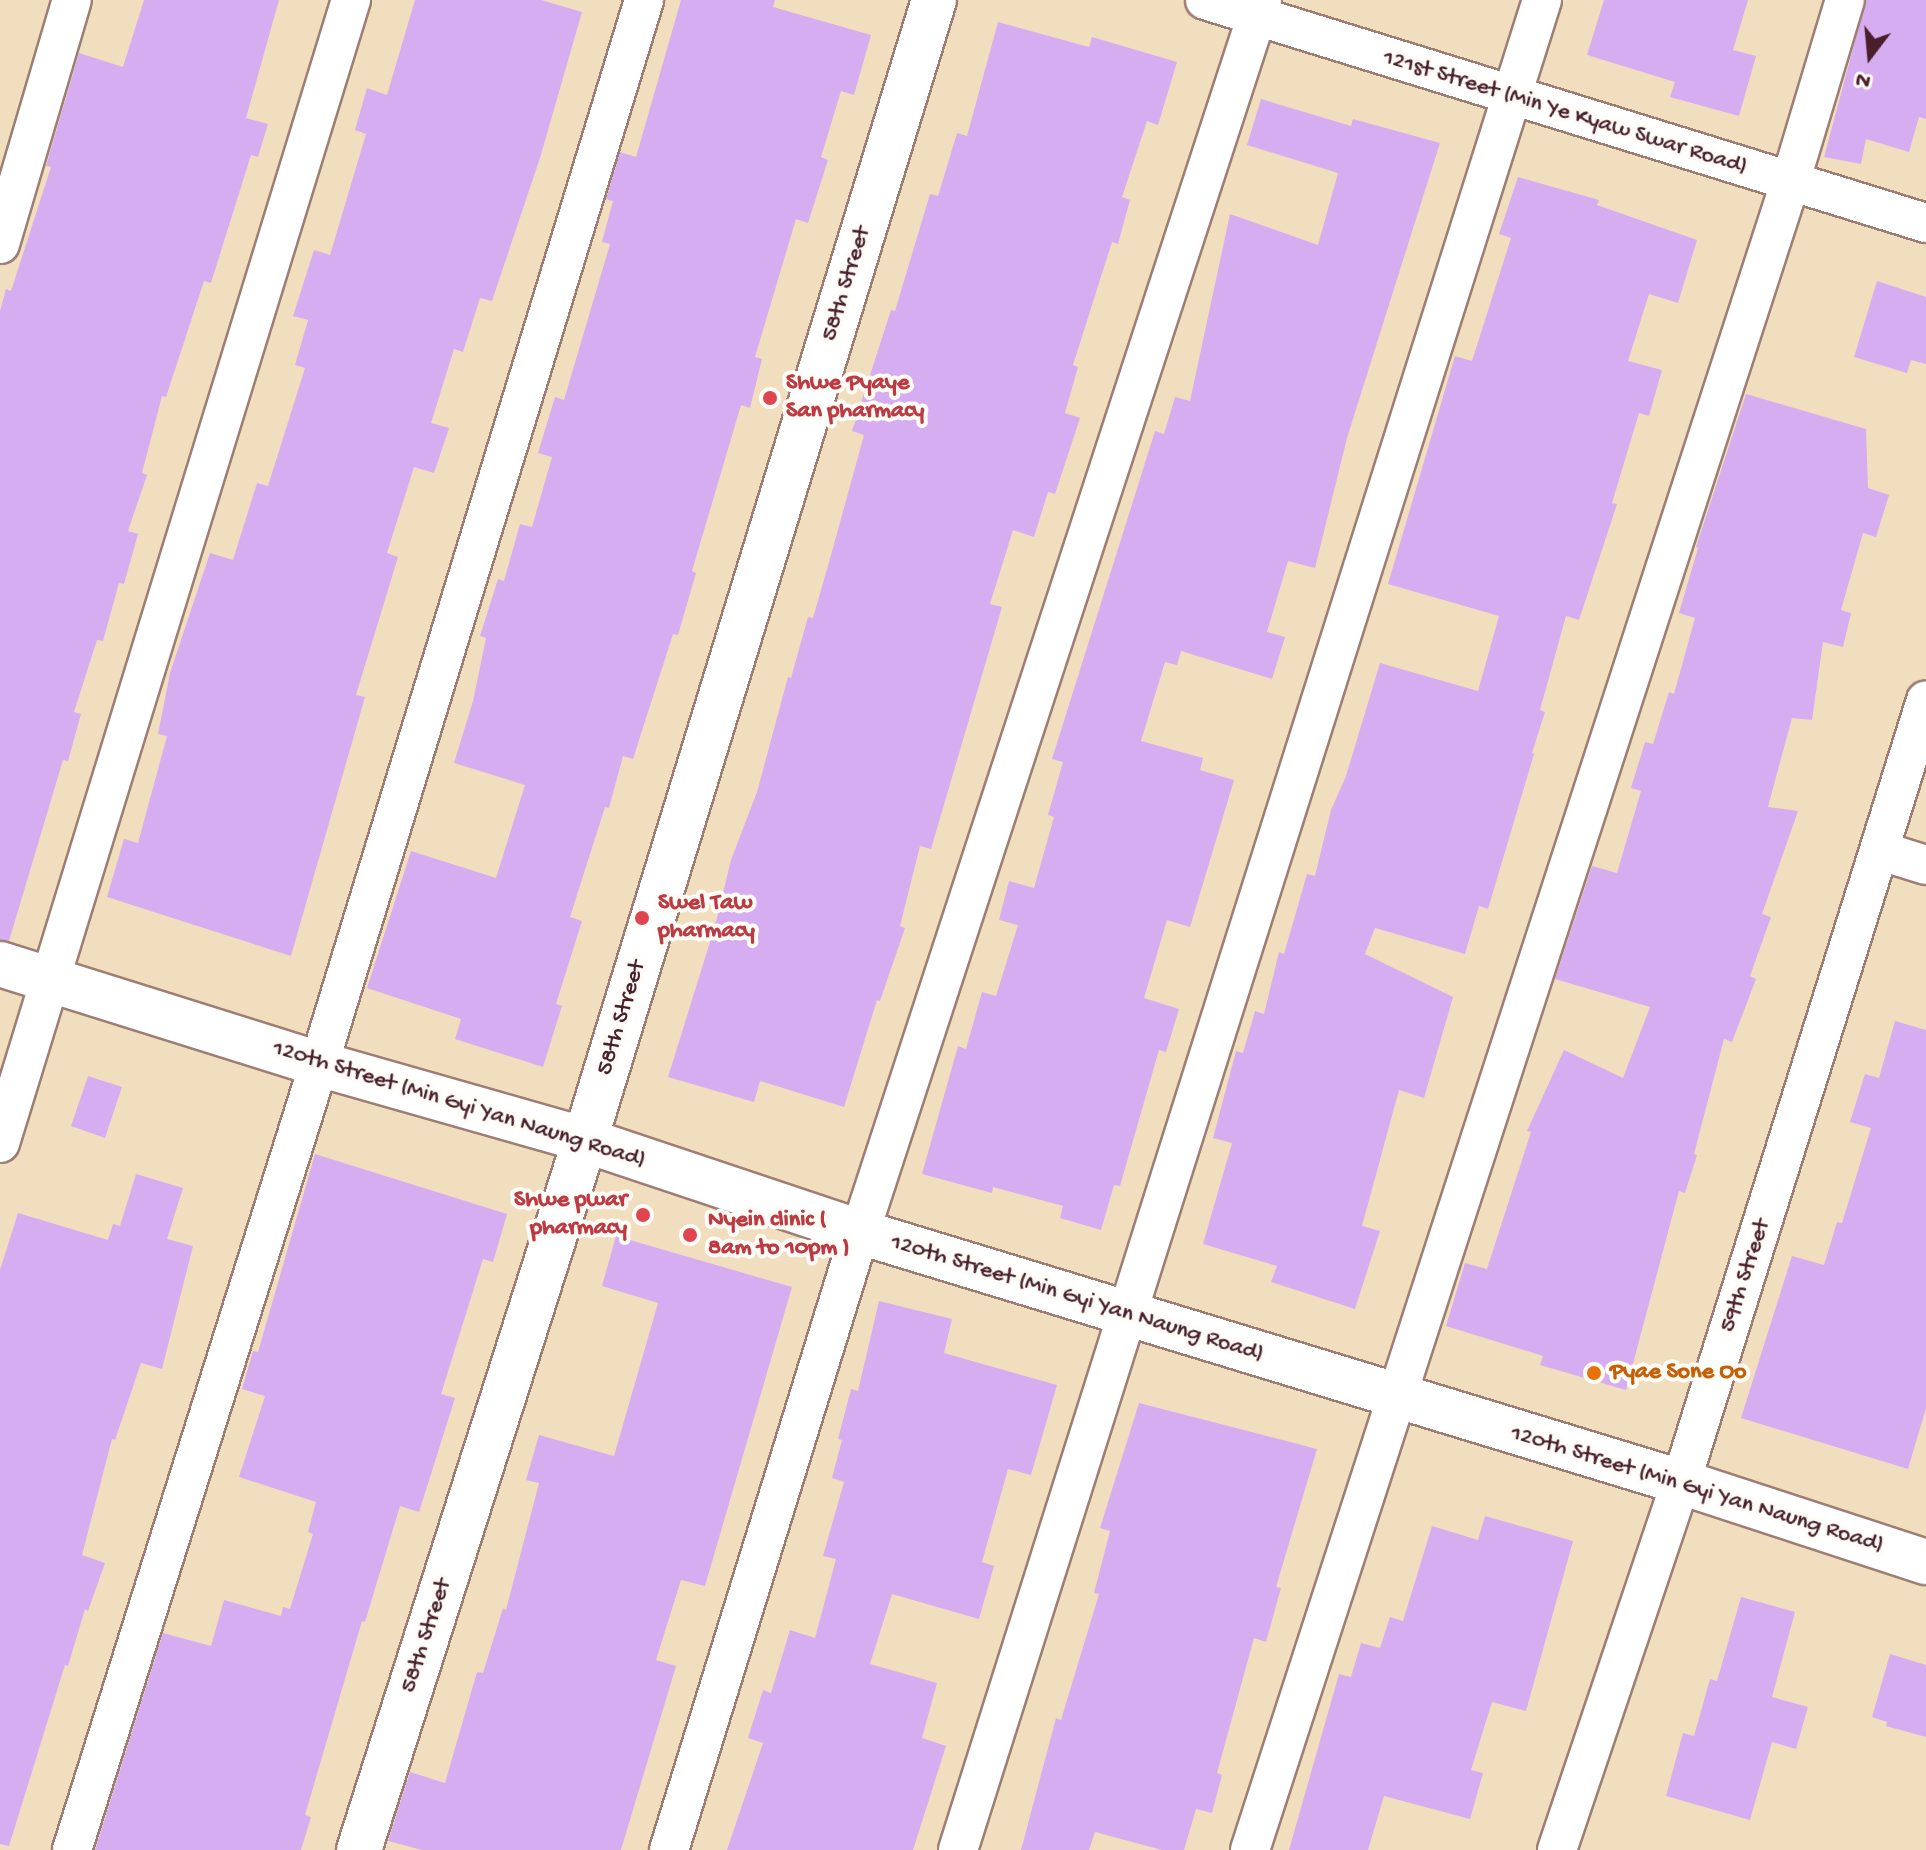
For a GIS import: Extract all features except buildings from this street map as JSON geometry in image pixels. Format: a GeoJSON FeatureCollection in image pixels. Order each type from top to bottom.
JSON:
{"type":"FeatureCollection","features":[{"type":"Feature","properties":{"kind":"main road","name":"58th Street"},"geometry":{"type":"LineString","coordinates":[[359,1850],[585,1140],[934,0]]}},
{"type":"Feature","properties":{"kind":"main road","name":"120th Street (Min Gyi Yan Naung Road)"},"geometry":{"type":"LineString","coordinates":[[0,964],[319,1064],[585,1140],[860,1232],[1681,1482],[1926,1562]]}},
{"type":"Feature","properties":{"kind":"street"},"geometry":{"type":"LineString","coordinates":[[0,244],[72,0]]}},
{"type":"Feature","properties":{"kind":"street"},"geometry":{"type":"LineString","coordinates":[[0,1143],[351,0]]}},
{"type":"Feature","properties":{"kind":"street"},"geometry":{"type":"LineString","coordinates":[[72,1850],[319,1064],[644,0]]}},
{"type":"Feature","properties":{"kind":"street","name":"121st Street (Min Ye Kyaw Swar Road)"},"geometry":{"type":"LineString","coordinates":[[1205,0],[1260,8],[1513,97],[1926,223]]}},
{"type":"Feature","properties":{"kind":"street"},"geometry":{"type":"LineString","coordinates":[[958,1850],[1542,0]]}},
{"type":"Feature","properties":{"kind":"street"},"geometry":{"type":"LineString","coordinates":[[1250,1850],[1394,1397],[1790,183],[1845,0]]}},
{"type":"Feature","properties":{"kind":"street"},"geometry":{"type":"LineString","coordinates":[[669,1850],[860,1232],[1260,8]]}},
{"type":"Feature","properties":{"kind":"street","name":"59th Street"},"geometry":{"type":"LineString","coordinates":[[1557,1850],[1681,1482],[1926,700]]}},
{"type":"Feature","properties":{"kind":"street"},"geometry":{"type":"LineString","coordinates":[[1881,851],[1926,865]]}},
{"type":"Feature","properties":{"kind":"place","name":"Shwe Pyaye San pharmacy"},"geometry":{"type":"Point","coordinates":[770,398]}},
{"type":"Feature","properties":{"kind":"place","name":"Swel Taw pharmacy"},"geometry":{"type":"Point","coordinates":[642,918]}},
{"type":"Feature","properties":{"kind":"place","name":"Shwe pwar pharmacy"},"geometry":{"type":"Point","coordinates":[643,1215]}},
{"type":"Feature","properties":{"kind":"place","name":"Nyein clinic ( 8am to 10pm )"},"geometry":{"type":"Point","coordinates":[690,1235]}},
{"type":"Feature","properties":{"kind":"place","name":"Pyae Sone Oo"},"geometry":{"type":"Point","coordinates":[1594,1373]}}]}
